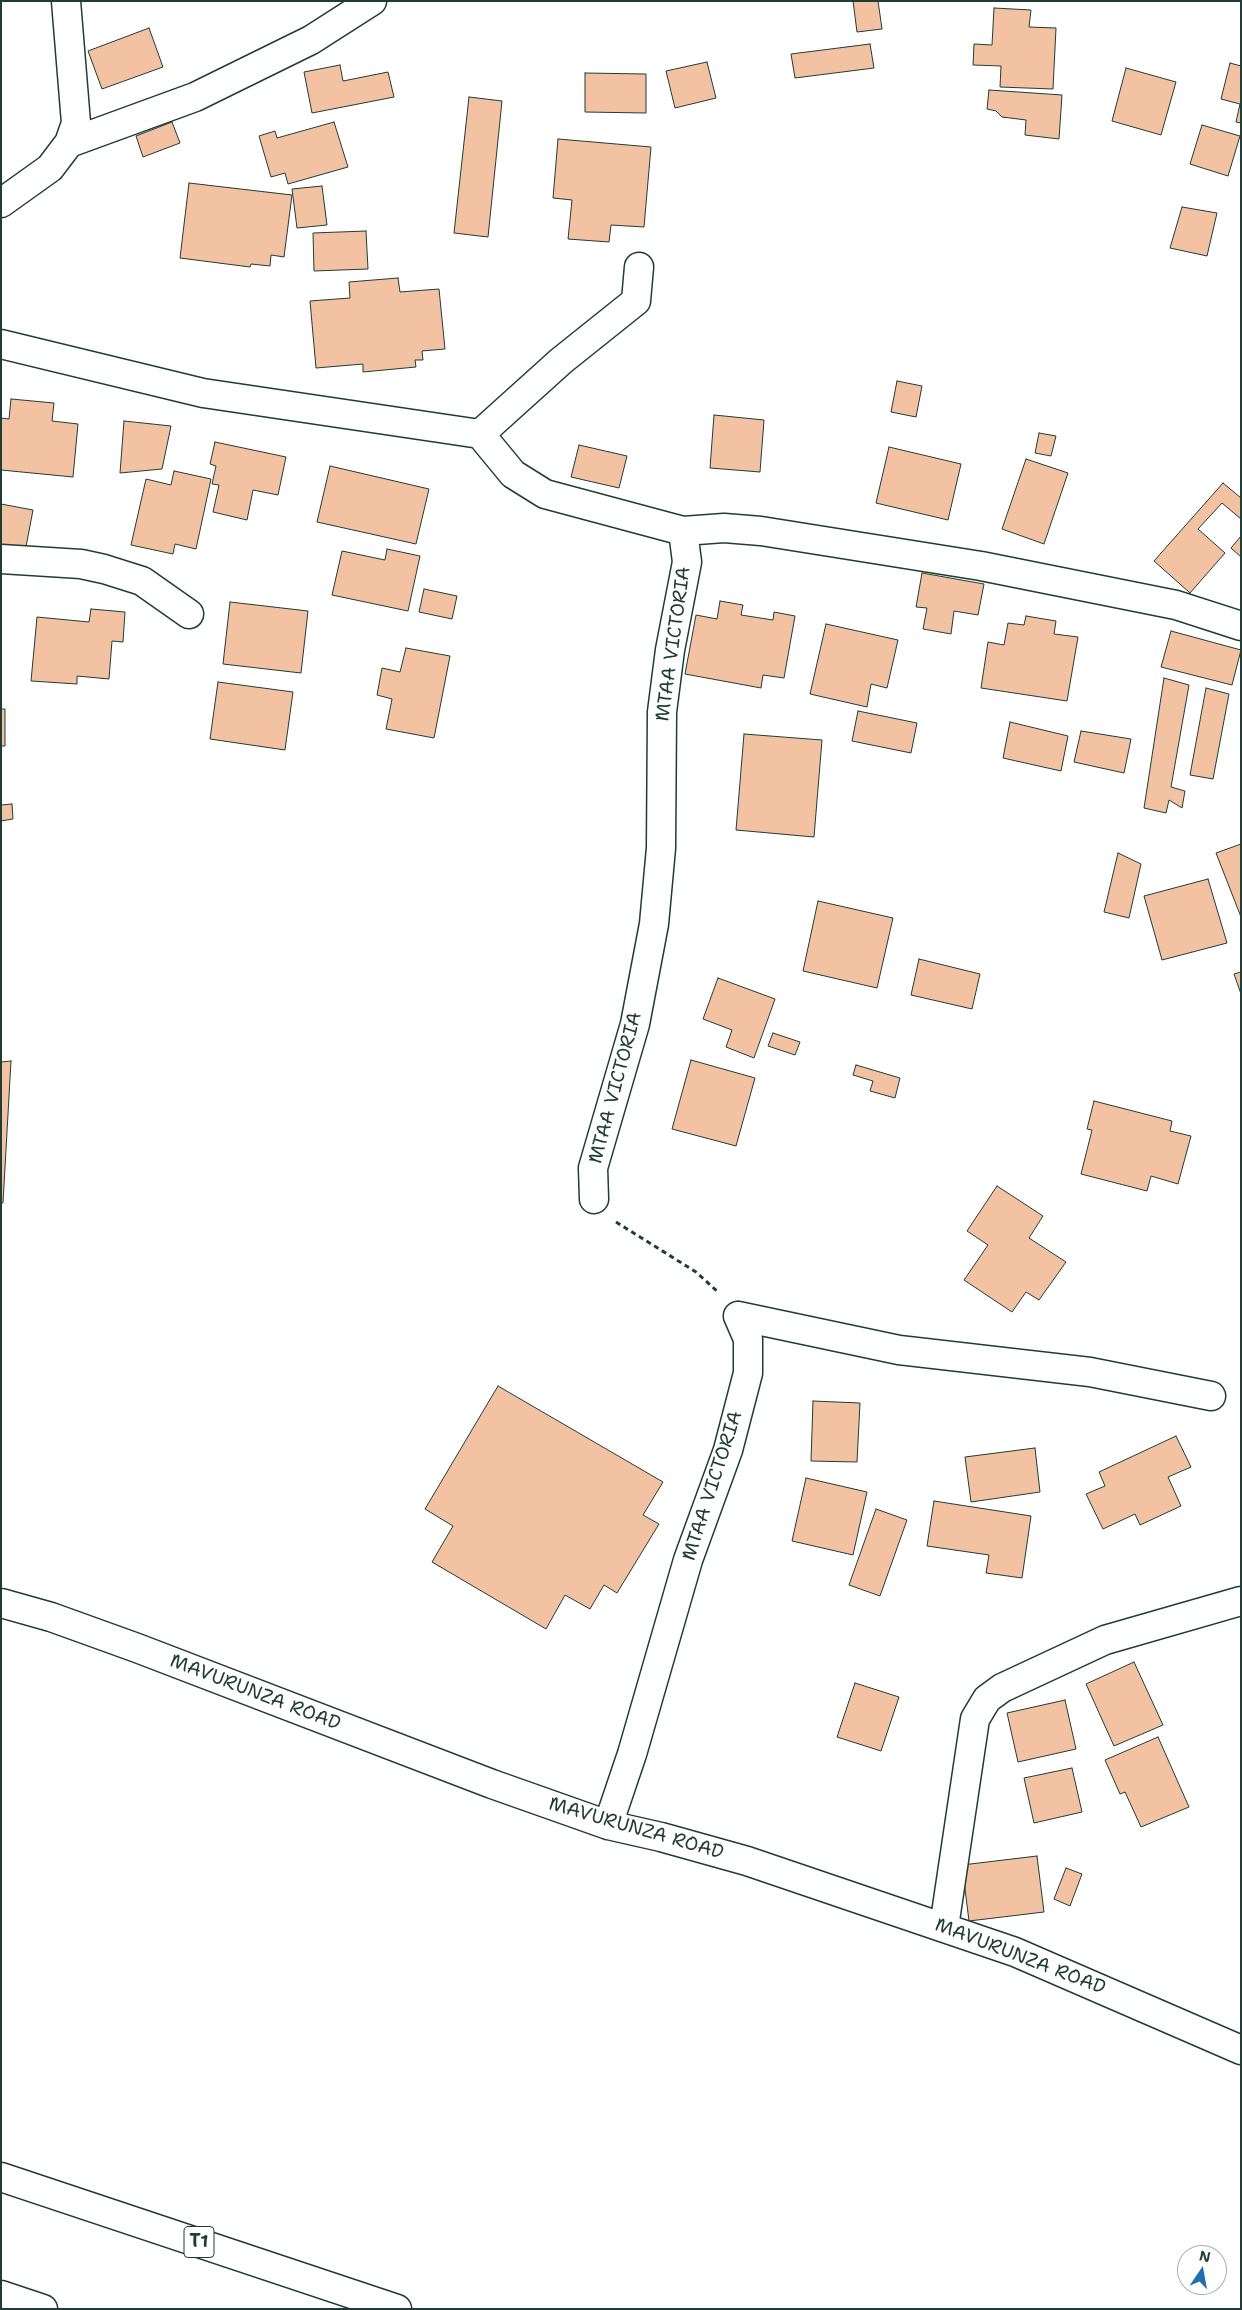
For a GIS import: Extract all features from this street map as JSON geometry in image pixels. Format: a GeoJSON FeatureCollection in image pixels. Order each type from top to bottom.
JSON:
{"type":"FeatureCollection","features":[{"type":"Feature","properties":{"kind":"main road"},"geometry":{"type":"LineString","coordinates":[[1,203],[50,168],[69,143],[76,123],[66,1]]}},
{"type":"Feature","properties":{"kind":"main road"},"geometry":{"type":"LineString","coordinates":[[69,143],[195,97],[311,40],[372,1]]}},
{"type":"Feature","properties":{"kind":"main road"},"geometry":{"type":"LineString","coordinates":[[480,434],[561,361],[636,301],[639,267]]}},
{"type":"Feature","properties":{"kind":"main road"},"geometry":{"type":"LineString","coordinates":[[1,344],[203,393],[480,434],[513,474],[545,494],[683,531],[724,528],[761,531],[981,566],[1176,605],[1241,626]]}},
{"type":"Feature","properties":{"kind":"main road","name":"MTAA VICTORIA"},"geometry":{"type":"LineString","coordinates":[[594,1199],[593,1168],[635,1024],[654,924],[661,848],[662,712],[670,650],[688,562],[683,531]]}},
{"type":"Feature","properties":{"kind":"main road"},"geometry":{"type":"LineString","coordinates":[[1,559],[81,564],[104,569],[142,581],[189,614]]}},
{"type":"Feature","properties":{"kind":"main road"},"geometry":{"type":"LineString","coordinates":[[738,1316],[899,1350],[1090,1372],[1211,1396]]}},
{"type":"Feature","properties":{"kind":"main road","name":"MTAA VICTORIA"},"geometry":{"type":"LineString","coordinates":[[608,1825],[632,1754],[688,1560],[728,1450],[748,1373],[748,1340],[738,1316]]}},
{"type":"Feature","properties":{"kind":"main road"},"geometry":{"type":"LineString","coordinates":[[944,1927],[975,1719],[987,1700],[1002,1688],[1104,1640],[1241,1601]]}},
{"type":"Feature","properties":{"kind":"main road","name":"MAVURUNZA ROAD"},"geometry":{"type":"LineString","coordinates":[[1,1603],[51,1617],[145,1651],[492,1784],[608,1825],[661,1837],[747,1861],[1023,1955],[1241,2050]]}},
{"type":"Feature","properties":{"kind":"main road","name":"T1"},"geometry":{"type":"LineString","coordinates":[[1,2177],[397,2309]]}},
{"type":"Feature","properties":{"kind":"main road"},"geometry":{"type":"LineString","coordinates":[[1,2295],[43,2309]]}},
{"type":"Feature","properties":{"kind":"path"},"geometry":{"type":"LineString","coordinates":[[594,1199],[602,1212],[696,1272],[720,1293],[738,1316]]}},
{"type":"Feature","properties":{"kind":"building"},"geometry":{"type":"Polygon","coordinates":[[[853,1],[878,1],[882,29],[857,32],[853,1]]]}},
{"type":"Feature","properties":{"kind":"building"},"geometry":{"type":"Polygon","coordinates":[[[994,8],[1031,10],[1029,27],[1056,28],[1053,89],[1000,87],[1001,66],[973,65],[974,44],[992,45],[994,8]]]}},
{"type":"Feature","properties":{"kind":"building"},"geometry":{"type":"Polygon","coordinates":[[[149,28],[163,67],[102,89],[88,51],[149,28]]]}},
{"type":"Feature","properties":{"kind":"building"},"geometry":{"type":"Polygon","coordinates":[[[870,44],[874,68],[795,78],[791,54],[870,44]]]}},
{"type":"Feature","properties":{"kind":"building"},"geometry":{"type":"Polygon","coordinates":[[[707,62],[716,98],[675,108],[666,71],[707,62]]]}},
{"type":"Feature","properties":{"kind":"building"},"geometry":{"type":"Polygon","coordinates":[[[1230,63],[1241,66],[1241,123],[1236,122],[1240,104],[1221,99],[1230,63]]]}},
{"type":"Feature","properties":{"kind":"building"},"geometry":{"type":"Polygon","coordinates":[[[340,65],[343,81],[388,72],[394,97],[312,113],[304,72],[340,65]]]}},
{"type":"Feature","properties":{"kind":"building"},"geometry":{"type":"Polygon","coordinates":[[[1126,68],[1176,82],[1161,135],[1112,121],[1126,68]]]}},
{"type":"Feature","properties":{"kind":"building"},"geometry":{"type":"Polygon","coordinates":[[[585,73],[646,74],[646,113],[585,112],[585,73]]]}},
{"type":"Feature","properties":{"kind":"building"},"geometry":{"type":"Polygon","coordinates":[[[989,90],[1062,95],[1059,139],[1025,135],[1026,120],[1002,117],[996,111],[987,109],[989,90]]]}},
{"type":"Feature","properties":{"kind":"building"},"geometry":{"type":"Polygon","coordinates":[[[469,97],[502,101],[488,237],[454,233],[469,97]]]}},
{"type":"Feature","properties":{"kind":"building"},"geometry":{"type":"Polygon","coordinates":[[[172,122],[180,143],[143,157],[136,136],[172,122]]]}},
{"type":"Feature","properties":{"kind":"building"},"geometry":{"type":"Polygon","coordinates":[[[334,122],[348,167],[288,184],[285,173],[271,177],[259,136],[275,131],[277,138],[334,122]]]}},
{"type":"Feature","properties":{"kind":"building"},"geometry":{"type":"Polygon","coordinates":[[[1202,125],[1240,136],[1228,176],[1190,164],[1202,125]]]}},
{"type":"Feature","properties":{"kind":"building"},"geometry":{"type":"Polygon","coordinates":[[[558,139],[651,147],[644,227],[611,225],[609,242],[568,239],[572,200],[553,198],[558,139]]]}},
{"type":"Feature","properties":{"kind":"building"},"geometry":{"type":"Polygon","coordinates":[[[189,183],[292,195],[284,257],[271,255],[270,266],[251,264],[250,267],[180,258],[189,183]]]}},
{"type":"Feature","properties":{"kind":"building"},"geometry":{"type":"Polygon","coordinates":[[[322,186],[327,225],[297,228],[292,189],[322,186]]]}},
{"type":"Feature","properties":{"kind":"building"},"geometry":{"type":"Polygon","coordinates":[[[1182,207],[1217,213],[1207,256],[1170,248],[1182,207]]]}},
{"type":"Feature","properties":{"kind":"building"},"geometry":{"type":"Polygon","coordinates":[[[366,231],[368,269],[314,271],[313,233],[366,231]]]}},
{"type":"Feature","properties":{"kind":"building"},"geometry":{"type":"Polygon","coordinates":[[[398,278],[400,292],[439,289],[445,349],[422,351],[423,360],[415,360],[416,367],[363,372],[363,364],[316,368],[310,301],[350,298],[349,282],[398,278]]]}},
{"type":"Feature","properties":{"kind":"building"},"geometry":{"type":"Polygon","coordinates":[[[897,381],[922,386],[916,417],[891,412],[897,381]]]}},
{"type":"Feature","properties":{"kind":"building"},"geometry":{"type":"Polygon","coordinates":[[[11,399],[54,403],[52,421],[78,424],[73,477],[1,470],[1,418],[9,419],[11,399]]]}},
{"type":"Feature","properties":{"kind":"building"},"geometry":{"type":"Polygon","coordinates":[[[714,415],[764,420],[760,472],[710,468],[714,415]]]}},
{"type":"Feature","properties":{"kind":"building"},"geometry":{"type":"Polygon","coordinates":[[[124,421],[171,426],[162,469],[120,473],[124,421]]]}},
{"type":"Feature","properties":{"kind":"building"},"geometry":{"type":"Polygon","coordinates":[[[1039,433],[1056,436],[1051,456],[1035,453],[1039,433]]]}},
{"type":"Feature","properties":{"kind":"building"},"geometry":{"type":"Polygon","coordinates":[[[215,442],[286,457],[278,495],[253,490],[247,520],[213,512],[219,485],[212,484],[216,466],[210,464],[215,442]]]}},
{"type":"Feature","properties":{"kind":"building"},"geometry":{"type":"Polygon","coordinates":[[[579,445],[627,456],[619,488],[571,477],[579,445]]]}},
{"type":"Feature","properties":{"kind":"building"},"geometry":{"type":"Polygon","coordinates":[[[889,447],[961,464],[948,520],[876,503],[889,447]]]}},
{"type":"Feature","properties":{"kind":"building"},"geometry":{"type":"Polygon","coordinates":[[[1026,459],[1068,473],[1044,544],[1002,529],[1026,459]]]}},
{"type":"Feature","properties":{"kind":"building"},"geometry":{"type":"Polygon","coordinates":[[[330,466],[429,489],[416,544],[317,522],[330,466]]]}},
{"type":"Feature","properties":{"kind":"building"},"geometry":{"type":"Polygon","coordinates":[[[174,471],[211,479],[196,549],[175,544],[173,554],[131,545],[146,479],[171,485],[174,471]]]}},
{"type":"Feature","properties":{"kind":"building"},"geometry":{"type":"Polygon","coordinates":[[[1223,483],[1241,498],[1241,519],[1222,503],[1198,529],[1225,553],[1190,593],[1154,561],[1223,483]]]}},
{"type":"Feature","properties":{"kind":"building"},"geometry":{"type":"Polygon","coordinates":[[[1,504],[33,510],[25,552],[1,548],[1,504]]]}},
{"type":"Feature","properties":{"kind":"building"},"geometry":{"type":"Polygon","coordinates":[[[1241,536],[1241,557],[1231,548],[1241,536]]]}},
{"type":"Feature","properties":{"kind":"building"},"geometry":{"type":"Polygon","coordinates":[[[387,549],[420,556],[408,611],[332,595],[342,551],[385,560],[387,549]]]}},
{"type":"Feature","properties":{"kind":"building"},"geometry":{"type":"Polygon","coordinates":[[[922,573],[984,584],[978,615],[954,611],[951,634],[923,629],[927,608],[916,607],[922,573]]]}},
{"type":"Feature","properties":{"kind":"building"},"geometry":{"type":"Polygon","coordinates":[[[424,589],[457,596],[452,619],[419,612],[424,589]]]}},
{"type":"Feature","properties":{"kind":"building"},"geometry":{"type":"Polygon","coordinates":[[[720,601],[743,605],[741,615],[773,620],[774,612],[795,616],[784,678],[763,675],[761,688],[685,674],[696,615],[717,619],[720,601]]]}},
{"type":"Feature","properties":{"kind":"building"},"geometry":{"type":"Polygon","coordinates":[[[230,602],[308,611],[301,673],[223,664],[230,602]]]}},
{"type":"Feature","properties":{"kind":"building"},"geometry":{"type":"Polygon","coordinates":[[[91,609],[125,612],[123,642],[112,641],[109,679],[77,676],[77,684],[31,681],[37,617],[89,622],[91,609]]]}},
{"type":"Feature","properties":{"kind":"building"},"geometry":{"type":"Polygon","coordinates":[[[1026,616],[1056,621],[1054,634],[1078,637],[1067,701],[981,688],[988,642],[1004,645],[1008,623],[1024,625],[1026,616]]]}},
{"type":"Feature","properties":{"kind":"building"},"geometry":{"type":"Polygon","coordinates":[[[826,624],[898,640],[887,688],[871,684],[867,707],[810,694],[826,624]]]}},
{"type":"Feature","properties":{"kind":"building"},"geometry":{"type":"Polygon","coordinates":[[[1171,631],[1241,650],[1232,685],[1161,667],[1171,631]]]}},
{"type":"Feature","properties":{"kind":"building"},"geometry":{"type":"Polygon","coordinates":[[[406,648],[450,656],[434,738],[386,729],[392,699],[377,695],[382,668],[400,672],[406,648]]]}},
{"type":"Feature","properties":{"kind":"building"},"geometry":{"type":"Polygon","coordinates":[[[1164,678],[1189,685],[1171,787],[1185,791],[1182,808],[1169,800],[1166,813],[1144,808],[1164,678]]]}},
{"type":"Feature","properties":{"kind":"building"},"geometry":{"type":"Polygon","coordinates":[[[218,682],[293,692],[285,750],[210,739],[218,682]]]}},
{"type":"Feature","properties":{"kind":"building"},"geometry":{"type":"Polygon","coordinates":[[[1206,688],[1229,694],[1213,779],[1190,775],[1206,688]]]}},
{"type":"Feature","properties":{"kind":"building"},"geometry":{"type":"Polygon","coordinates":[[[1,709],[5,709],[5,746],[1,746],[1,709]]]}},
{"type":"Feature","properties":{"kind":"building"},"geometry":{"type":"Polygon","coordinates":[[[858,711],[917,723],[911,753],[852,741],[858,711]]]}},
{"type":"Feature","properties":{"kind":"building"},"geometry":{"type":"Polygon","coordinates":[[[1010,722],[1068,736],[1061,771],[1003,758],[1010,722]]]}},
{"type":"Feature","properties":{"kind":"building"},"geometry":{"type":"Polygon","coordinates":[[[1081,731],[1131,739],[1124,773],[1074,762],[1081,731]]]}},
{"type":"Feature","properties":{"kind":"building"},"geometry":{"type":"Polygon","coordinates":[[[744,734],[822,740],[814,837],[736,830],[744,734]]]}},
{"type":"Feature","properties":{"kind":"building"},"geometry":{"type":"Polygon","coordinates":[[[12,804],[13,819],[1,821],[1,805],[12,804]]]}},
{"type":"Feature","properties":{"kind":"building"},"geometry":{"type":"Polygon","coordinates":[[[1241,844],[1241,917],[1216,853],[1241,844]]]}},
{"type":"Feature","properties":{"kind":"building"},"geometry":{"type":"Polygon","coordinates":[[[1118,853],[1141,864],[1129,918],[1104,912],[1118,853]]]}},
{"type":"Feature","properties":{"kind":"building"},"geometry":{"type":"Polygon","coordinates":[[[1208,879],[1227,943],[1162,960],[1144,896],[1208,879]]]}},
{"type":"Feature","properties":{"kind":"building"},"geometry":{"type":"Polygon","coordinates":[[[818,901],[893,918],[877,988],[803,971],[818,901]]]}},
{"type":"Feature","properties":{"kind":"building"},"geometry":{"type":"Polygon","coordinates":[[[919,959],[980,974],[972,1009],[911,995],[919,959]]]}},
{"type":"Feature","properties":{"kind":"building"},"geometry":{"type":"Polygon","coordinates":[[[1241,972],[1241,994],[1234,974],[1241,972]]]}},
{"type":"Feature","properties":{"kind":"building"},"geometry":{"type":"Polygon","coordinates":[[[718,978],[775,999],[754,1058],[726,1047],[732,1030],[703,1019],[718,978]]]}},
{"type":"Feature","properties":{"kind":"building"},"geometry":{"type":"Polygon","coordinates":[[[773,1033],[800,1042],[795,1055],[768,1046],[773,1033]]]}},
{"type":"Feature","properties":{"kind":"building"},"geometry":{"type":"Polygon","coordinates":[[[691,1060],[755,1078],[736,1146],[672,1129],[691,1060]]]}},
{"type":"Feature","properties":{"kind":"building"},"geometry":{"type":"Polygon","coordinates":[[[11,1061],[3,1203],[1,1203],[1,1062],[11,1061]]]}},
{"type":"Feature","properties":{"kind":"building"},"geometry":{"type":"Polygon","coordinates":[[[856,1065],[900,1078],[895,1098],[870,1091],[873,1081],[853,1075],[856,1065]]]}},
{"type":"Feature","properties":{"kind":"building"},"geometry":{"type":"Polygon","coordinates":[[[1094,1101],[1172,1121],[1170,1131],[1191,1136],[1178,1184],[1151,1176],[1147,1191],[1081,1174],[1092,1130],[1087,1129],[1094,1101]]]}},
{"type":"Feature","properties":{"kind":"building"},"geometry":{"type":"Polygon","coordinates":[[[997,1186],[1043,1216],[1029,1238],[1066,1262],[1039,1300],[1026,1292],[1012,1312],[964,1280],[988,1245],[967,1231],[997,1186]]]}},
{"type":"Feature","properties":{"kind":"building"},"geometry":{"type":"Polygon","coordinates":[[[498,1386],[663,1482],[643,1515],[659,1524],[617,1593],[604,1585],[590,1609],[565,1595],[546,1629],[432,1562],[453,1526],[425,1509],[498,1386]]]}},
{"type":"Feature","properties":{"kind":"building"},"geometry":{"type":"Polygon","coordinates":[[[813,1401],[860,1403],[857,1462],[811,1461],[813,1401]]]}},
{"type":"Feature","properties":{"kind":"building"},"geometry":{"type":"Polygon","coordinates":[[[1176,1436],[1191,1467],[1168,1477],[1181,1506],[1140,1525],[1135,1514],[1103,1529],[1086,1494],[1105,1486],[1099,1472],[1176,1436]]]}},
{"type":"Feature","properties":{"kind":"building"},"geometry":{"type":"Polygon","coordinates":[[[1035,1448],[1040,1492],[971,1502],[965,1457],[1035,1448]]]}},
{"type":"Feature","properties":{"kind":"building"},"geometry":{"type":"Polygon","coordinates":[[[806,1478],[867,1492],[853,1555],[792,1541],[806,1478]]]}},
{"type":"Feature","properties":{"kind":"building"},"geometry":{"type":"Polygon","coordinates":[[[934,1501],[1031,1516],[1022,1578],[986,1573],[989,1555],[927,1546],[934,1501]]]}},
{"type":"Feature","properties":{"kind":"building"},"geometry":{"type":"Polygon","coordinates":[[[876,1509],[907,1520],[880,1596],[849,1585],[876,1509]]]}},
{"type":"Feature","properties":{"kind":"building"},"geometry":{"type":"Polygon","coordinates":[[[1134,1662],[1163,1725],[1114,1746],[1086,1684],[1134,1662]]]}},
{"type":"Feature","properties":{"kind":"building"},"geometry":{"type":"Polygon","coordinates":[[[855,1683],[899,1697],[881,1751],[837,1737],[855,1683]]]}},
{"type":"Feature","properties":{"kind":"building"},"geometry":{"type":"Polygon","coordinates":[[[1065,1700],[1076,1749],[1018,1762],[1007,1713],[1065,1700]]]}},
{"type":"Feature","properties":{"kind":"building"},"geometry":{"type":"Polygon","coordinates":[[[1158,1737],[1189,1807],[1141,1827],[1125,1792],[1120,1794],[1105,1760],[1158,1737]]]}},
{"type":"Feature","properties":{"kind":"building"},"geometry":{"type":"Polygon","coordinates":[[[1072,1768],[1082,1812],[1034,1823],[1024,1778],[1072,1768]]]}},
{"type":"Feature","properties":{"kind":"building"},"geometry":{"type":"Polygon","coordinates":[[[1037,1856],[1044,1912],[969,1921],[962,1865],[1037,1856]]]}},
{"type":"Feature","properties":{"kind":"building"},"geometry":{"type":"Polygon","coordinates":[[[1066,1868],[1082,1874],[1070,1906],[1054,1899],[1066,1868]]]}}]}
